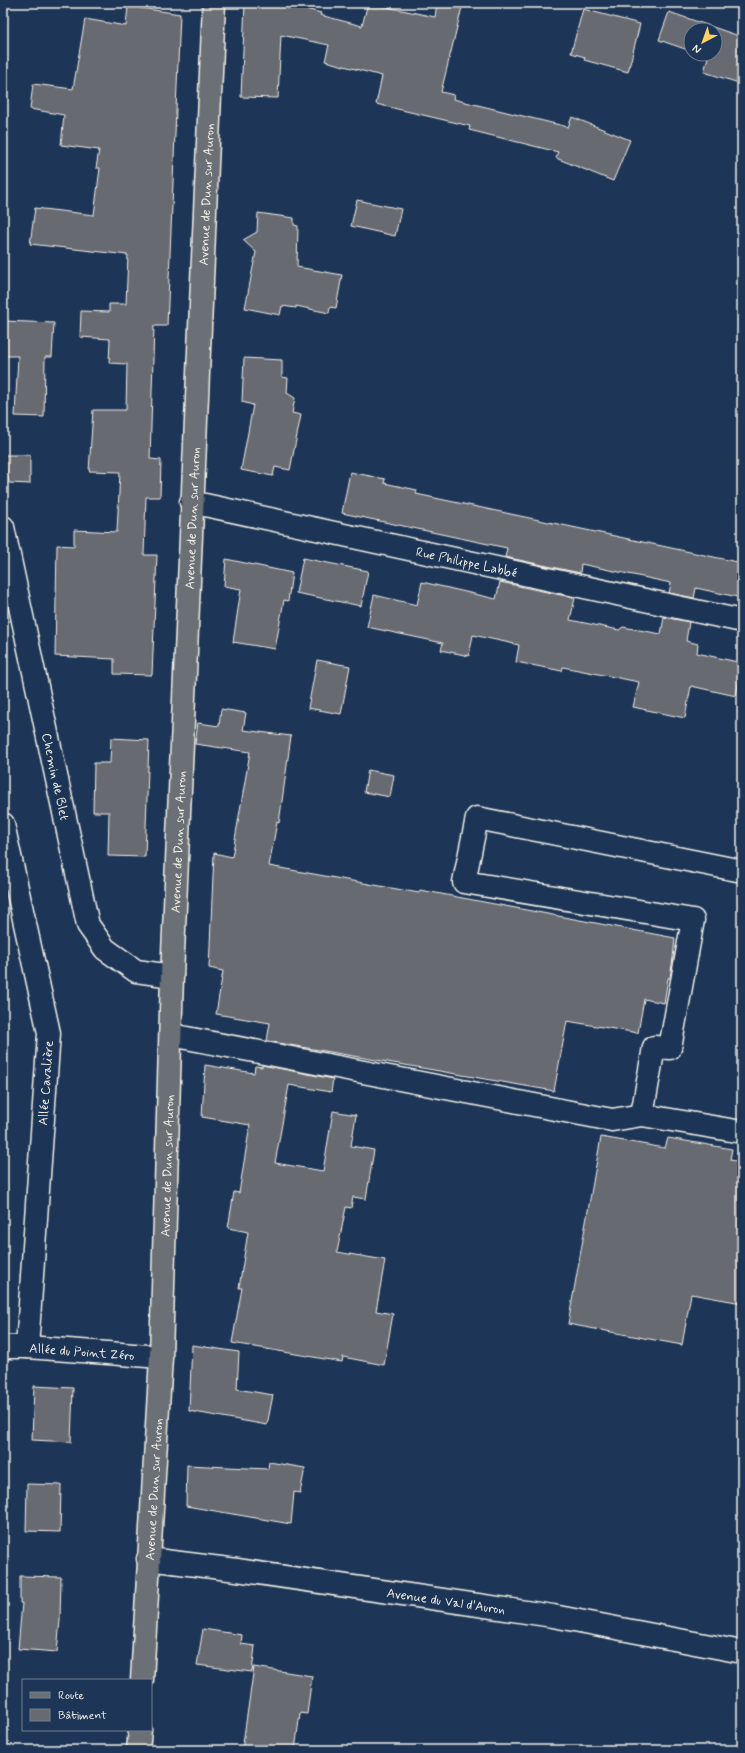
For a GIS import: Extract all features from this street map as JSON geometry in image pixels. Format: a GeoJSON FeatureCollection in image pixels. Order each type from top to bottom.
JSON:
{"type":"FeatureCollection","features":[{"type":"Feature","properties":{"kind":"main road","name":"Avenue de Dun sur Auron"},"geometry":{"type":"LineString","coordinates":[[142,1679],[161,1357],[172,976],[214,3]]}},
{"type":"Feature","properties":{"kind":"main road"},"geometry":{"type":"LineString","coordinates":[[138,1750],[140,1731]]}},
{"type":"Feature","properties":{"kind":"street","name":"Rue Philippe Labbé"},"geometry":{"type":"LineString","coordinates":[[192,502],[742,621]]}},
{"type":"Feature","properties":{"kind":"street","name":"Chemin de Blet"},"geometry":{"type":"LineString","coordinates":[[3,527],[88,925],[105,949],[136,971],[172,976]]}},
{"type":"Feature","properties":{"kind":"street"},"geometry":{"type":"LineString","coordinates":[[642,1115],[654,1047],[670,1048],[693,920],[464,882],[477,818],[742,871]]}},
{"type":"Feature","properties":{"kind":"street","name":"Allée Cavalière"},"geometry":{"type":"LineString","coordinates":[[3,824],[49,1033],[28,1347]]}},
{"type":"Feature","properties":{"kind":"street"},"geometry":{"type":"LineString","coordinates":[[171,1035],[606,1119],[612,1120],[642,1115],[742,1132]]}},
{"type":"Feature","properties":{"kind":"street","name":"Allée du Point Zéro"},"geometry":{"type":"LineString","coordinates":[[3,1347],[28,1347],[161,1357]]}},
{"type":"Feature","properties":{"kind":"street","name":"Avenue du Val d'Auron"},"geometry":{"type":"LineString","coordinates":[[148,1560],[237,1570],[554,1616],[742,1652]]}},
{"type":"Feature","properties":{"kind":"building"},"geometry":{"type":"Polygon","coordinates":[[[245,3],[283,3],[362,26],[368,3],[435,17],[437,3],[463,3],[441,92],[454,95],[453,99],[568,127],[572,117],[630,140],[613,181],[556,158],[558,152],[469,130],[470,126],[376,104],[382,76],[325,61],[329,45],[281,35],[278,98],[241,97],[245,3]]]}},
{"type":"Feature","properties":{"kind":"building"},"geometry":{"type":"Polygon","coordinates":[[[128,6],[180,14],[167,326],[154,326],[150,459],[161,460],[160,497],[146,497],[144,555],[157,555],[152,675],[114,674],[114,659],[55,656],[57,545],[74,546],[74,530],[117,532],[120,472],[89,471],[93,410],[126,410],[127,364],[109,363],[110,339],[80,337],[81,311],[109,312],[109,304],[126,304],[128,255],[30,244],[35,208],[94,215],[100,168],[96,168],[99,150],[61,145],[64,115],[30,109],[33,84],[73,89],[85,19],[126,26],[128,6]]]}},
{"type":"Feature","properties":{"kind":"building"},"geometry":{"type":"Polygon","coordinates":[[[583,9],[640,24],[628,72],[584,60],[585,57],[571,53],[583,9]]]}},
{"type":"Feature","properties":{"kind":"building"},"geometry":{"type":"Polygon","coordinates":[[[669,12],[698,22],[683,22],[683,48],[659,40],[669,12]]]}},
{"type":"Feature","properties":{"kind":"building"},"geometry":{"type":"Polygon","coordinates":[[[723,30],[742,37],[742,84],[704,72],[707,62],[723,62],[723,30]]]}},
{"type":"Feature","properties":{"kind":"building"},"geometry":{"type":"Polygon","coordinates":[[[357,200],[401,209],[395,236],[351,226],[357,200]]]}},
{"type":"Feature","properties":{"kind":"building"},"geometry":{"type":"Polygon","coordinates":[[[258,213],[294,218],[294,225],[298,226],[297,267],[342,275],[336,308],[330,307],[329,313],[296,306],[296,308],[282,306],[280,315],[245,308],[256,252],[243,240],[257,232],[258,213]]]}},
{"type":"Feature","properties":{"kind":"building"},"geometry":{"type":"Polygon","coordinates":[[[3,321],[54,323],[52,357],[45,357],[44,417],[15,416],[18,356],[3,356],[3,321]]]}},
{"type":"Feature","properties":{"kind":"building"},"geometry":{"type":"Polygon","coordinates":[[[244,358],[282,360],[282,377],[288,378],[287,393],[295,398],[292,413],[301,415],[290,470],[275,467],[273,476],[241,470],[253,405],[242,402],[244,358]]]}},
{"type":"Feature","properties":{"kind":"building"},"geometry":{"type":"Polygon","coordinates":[[[3,455],[30,455],[30,484],[9,483],[3,455]]]}},
{"type":"Feature","properties":{"kind":"building"},"geometry":{"type":"Polygon","coordinates":[[[350,472],[385,479],[384,483],[417,490],[416,494],[742,563],[742,598],[696,588],[694,598],[669,593],[671,583],[581,564],[580,573],[505,557],[507,548],[342,513],[350,472]]]}},
{"type":"Feature","properties":{"kind":"building"},"geometry":{"type":"Polygon","coordinates":[[[303,558],[368,571],[361,606],[296,593],[303,558]]]}},
{"type":"Feature","properties":{"kind":"building"},"geometry":{"type":"Polygon","coordinates":[[[226,559],[292,573],[288,601],[284,600],[275,649],[233,642],[241,589],[224,586],[226,559]]]}},
{"type":"Feature","properties":{"kind":"building"},"geometry":{"type":"Polygon","coordinates":[[[422,582],[496,599],[500,582],[575,598],[570,620],[619,630],[623,627],[661,634],[664,617],[689,622],[686,641],[698,644],[697,653],[742,663],[736,696],[691,686],[685,718],[633,707],[639,682],[563,667],[562,671],[516,662],[519,645],[473,635],[469,656],[441,650],[443,643],[367,627],[374,595],[417,605],[422,582]]]}},
{"type":"Feature","properties":{"kind":"building"},"geometry":{"type":"Polygon","coordinates":[[[317,660],[350,666],[341,714],[308,708],[317,660]]]}},
{"type":"Feature","properties":{"kind":"building"},"geometry":{"type":"Polygon","coordinates":[[[221,709],[246,713],[243,730],[291,736],[279,823],[277,822],[269,866],[419,893],[420,890],[675,938],[670,978],[668,978],[664,1003],[644,999],[638,1033],[567,1021],[554,1091],[267,1041],[270,1023],[216,1014],[223,971],[209,968],[214,853],[232,857],[250,752],[195,744],[198,723],[219,726],[221,709]]]}},
{"type":"Feature","properties":{"kind":"building"},"geometry":{"type":"Polygon","coordinates":[[[111,738],[149,740],[145,857],[108,856],[109,812],[93,812],[94,763],[110,763],[111,738]]]}},
{"type":"Feature","properties":{"kind":"building"},"geometry":{"type":"Polygon","coordinates":[[[368,770],[394,775],[390,797],[364,792],[368,770]]]}},
{"type":"Feature","properties":{"kind":"building"},"geometry":{"type":"Polygon","coordinates":[[[205,1065],[254,1073],[255,1066],[262,1067],[262,1065],[333,1079],[331,1092],[289,1085],[275,1163],[323,1171],[333,1111],[356,1115],[351,1146],[374,1150],[366,1199],[353,1197],[351,1208],[346,1207],[337,1252],[385,1260],[376,1311],[393,1314],[384,1365],[343,1357],[342,1362],[232,1343],[242,1288],[239,1288],[248,1232],[228,1228],[234,1192],[239,1193],[250,1125],[202,1117],[205,1065]]]}},
{"type":"Feature","properties":{"kind":"building"},"geometry":{"type":"Polygon","coordinates":[[[601,1137],[665,1148],[668,1138],[732,1149],[730,1160],[742,1162],[742,1303],[691,1294],[682,1345],[568,1324],[601,1137]]]}},
{"type":"Feature","properties":{"kind":"building"},"geometry":{"type":"Polygon","coordinates":[[[192,1345],[239,1352],[237,1389],[273,1395],[267,1425],[189,1411],[192,1345]]]}},
{"type":"Feature","properties":{"kind":"building"},"geometry":{"type":"Polygon","coordinates":[[[34,1386],[73,1388],[71,1442],[32,1440],[34,1386]]]}},
{"type":"Feature","properties":{"kind":"building"},"geometry":{"type":"Polygon","coordinates":[[[269,1462],[305,1468],[300,1493],[294,1492],[291,1524],[186,1506],[187,1465],[268,1469],[269,1462]]]}},
{"type":"Feature","properties":{"kind":"building"},"geometry":{"type":"Polygon","coordinates":[[[27,1484],[61,1485],[60,1532],[26,1531],[27,1484]]]}},
{"type":"Feature","properties":{"kind":"building"},"geometry":{"type":"Polygon","coordinates":[[[20,1576],[61,1577],[60,1620],[57,1652],[18,1649],[22,1603],[20,1603],[20,1576]]]}},
{"type":"Feature","properties":{"kind":"building"},"geometry":{"type":"Polygon","coordinates":[[[203,1629],[242,1635],[241,1644],[255,1646],[252,1672],[197,1665],[203,1629]]]}},
{"type":"Feature","properties":{"kind":"building"},"geometry":{"type":"Polygon","coordinates":[[[254,1667],[312,1676],[307,1714],[300,1713],[295,1750],[242,1750],[254,1667]]]}}]}
